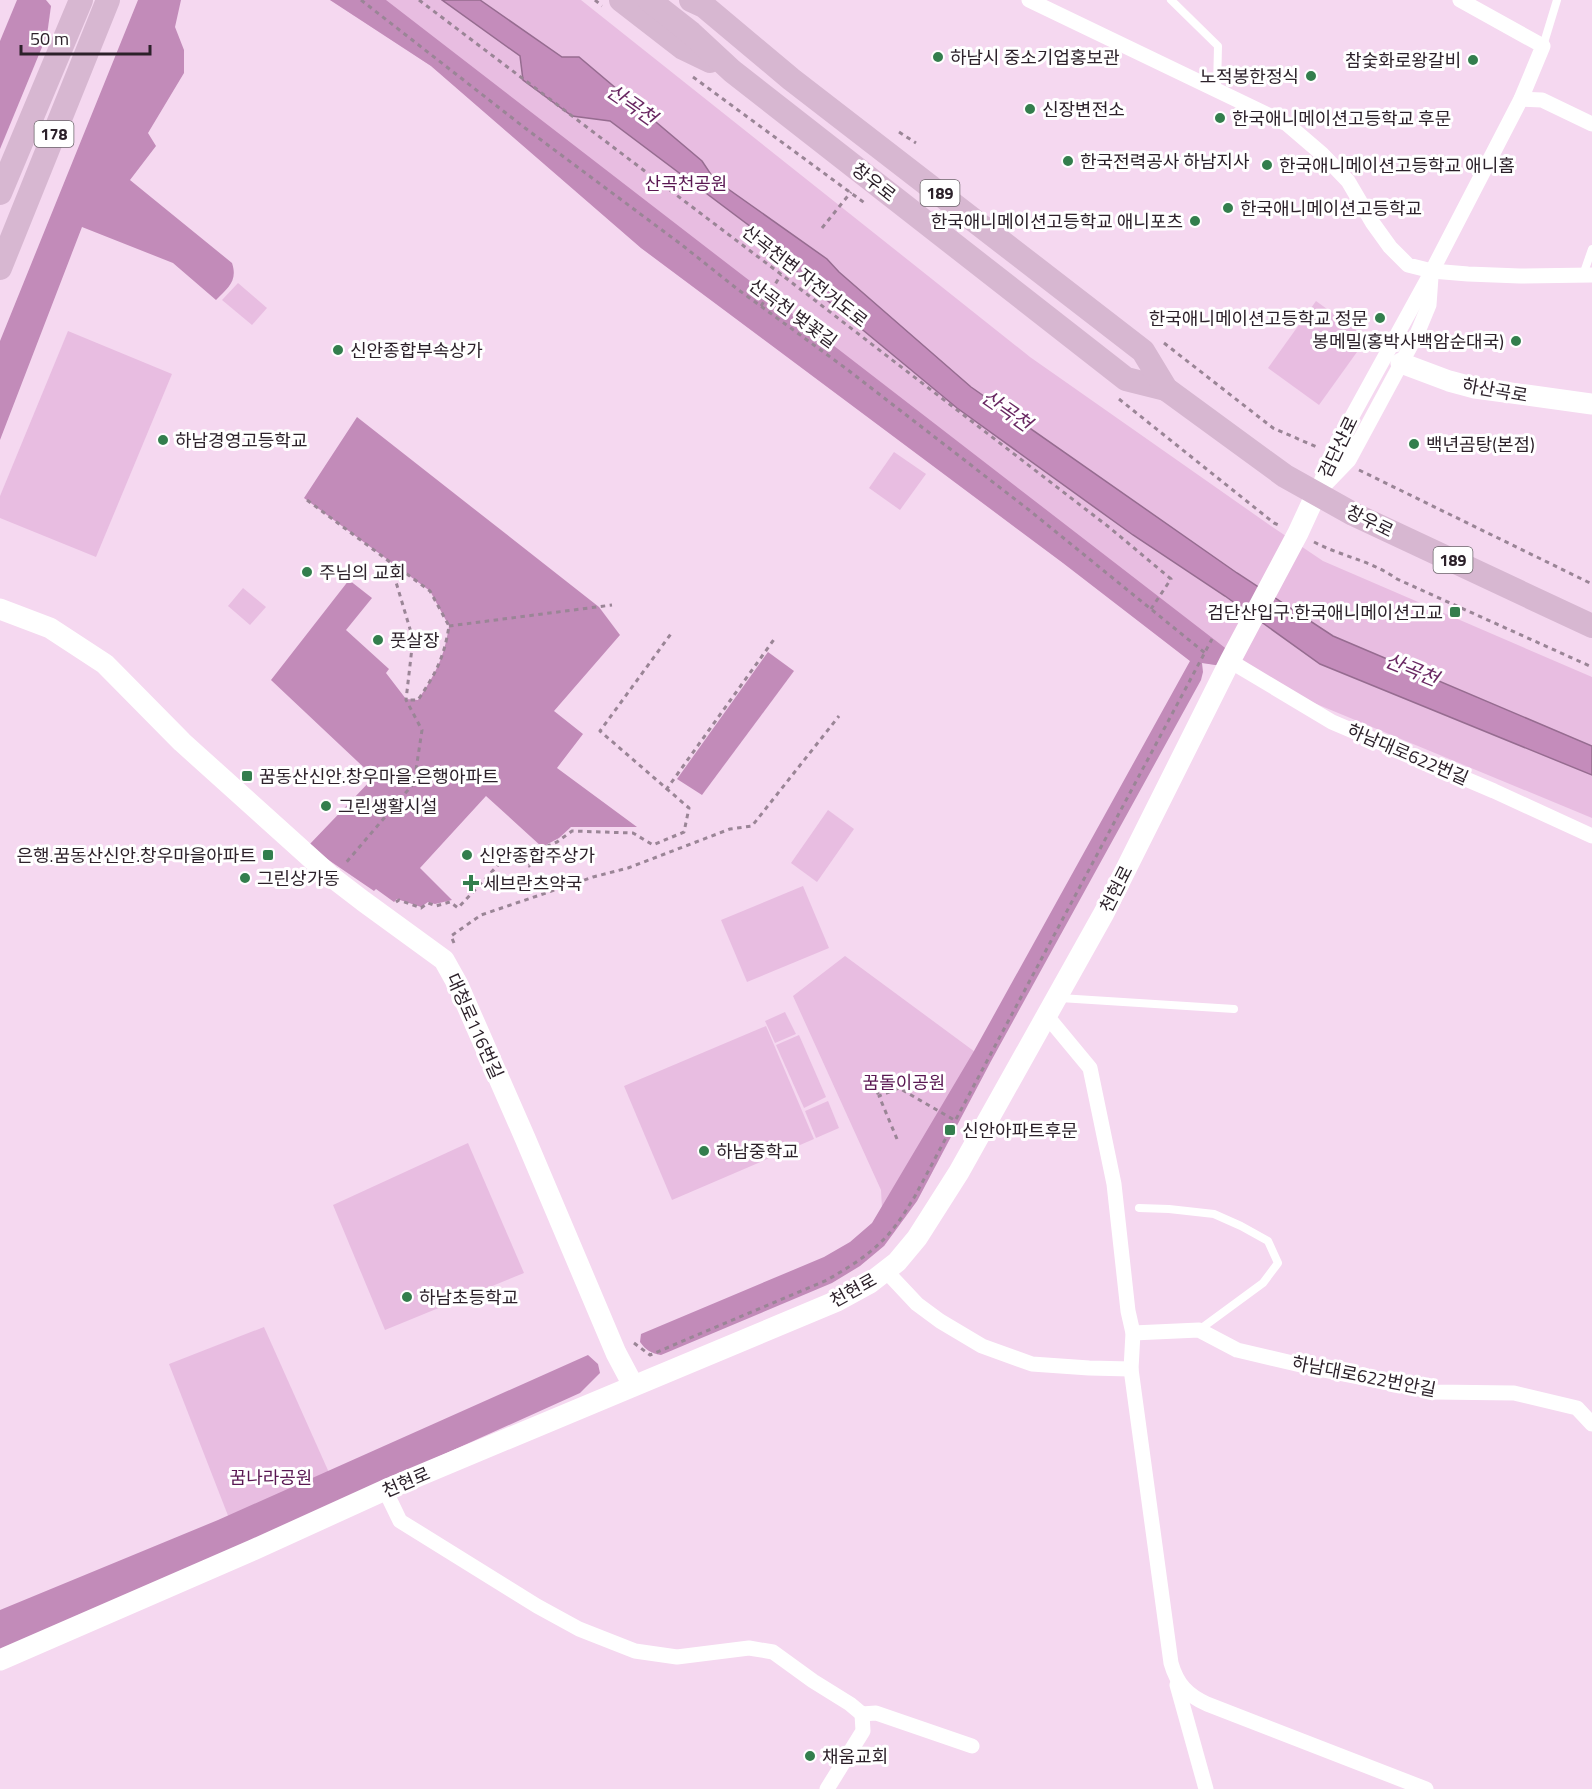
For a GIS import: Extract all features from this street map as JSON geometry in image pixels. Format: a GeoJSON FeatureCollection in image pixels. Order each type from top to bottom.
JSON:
{"type":"FeatureCollection","features":[{"type":"Feature","properties":{"kind":"main road","name":"178"},"geometry":{"type":"LineString","coordinates":[[0,193],[81,0]]}},
{"type":"Feature","properties":{"kind":"main road","name":"178"},"geometry":{"type":"LineString","coordinates":[[0,268],[108,0]]}},
{"type":"Feature","properties":{"kind":"main road"},"geometry":{"type":"LineString","coordinates":[[621,0],[683,48],[732,71]]}},
{"type":"Feature","properties":{"kind":"main road","name":"창우로"},"geometry":{"type":"LineString","coordinates":[[649,0],[692,33],[732,71],[1125,379],[1166,388]]}},
{"type":"Feature","properties":{"kind":"main road","name":"창우로"},"geometry":{"type":"LineString","coordinates":[[698,2],[791,79],[1143,351],[1166,388],[1285,476],[1353,514],[1592,625]]}},
{"type":"Feature","properties":{"kind":"main road","name":"하산곡로"},"geometry":{"type":"LineString","coordinates":[[1401,363],[1475,388],[1592,404]]}},
{"type":"Feature","properties":{"kind":"main road","name":"천현로"},"geometry":{"type":"LineString","coordinates":[[0,1660],[385,1490],[837,1301],[870,1283],[897,1262],[917,1238],[959,1172],[1104,913],[1316,494]]}},
{"type":"Feature","properties":{"kind":"main road","name":"대청로116번길"},"geometry":{"type":"LineString","coordinates":[[0,609],[50,628],[105,664],[182,742],[333,878],[444,960],[458,985],[616,1353],[633,1385]]}},
{"type":"Feature","properties":{"kind":"street"},"geometry":{"type":"LineString","coordinates":[[1029,0],[1287,124],[1322,154],[1348,181],[1372,222],[1390,247],[1408,265],[1432,271],[1520,276],[1587,275]]}},
{"type":"Feature","properties":{"kind":"street"},"geometry":{"type":"LineString","coordinates":[[1432,271],[1521,99],[1543,46],[1460,0]]}},
{"type":"Feature","properties":{"kind":"street"},"geometry":{"type":"LineString","coordinates":[[1521,99],[1542,100],[1592,124]]}},
{"type":"Feature","properties":{"kind":"street","name":"검단산로"},"geometry":{"type":"LineString","coordinates":[[1316,494],[1347,462],[1417,334],[1429,305],[1432,271]]}},
{"type":"Feature","properties":{"kind":"street","name":"검단산로"},"geometry":{"type":"LineString","coordinates":[[1316,494],[1331,455],[1432,271]]}},
{"type":"Feature","properties":{"kind":"street","name":"하남대로622번길"},"geometry":{"type":"LineString","coordinates":[[1230,661],[1332,722],[1494,790],[1592,836]]}},
{"type":"Feature","properties":{"kind":"street"},"geometry":{"type":"LineString","coordinates":[[1051,1006],[1090,1068],[1114,1184],[1128,1311],[1133,1333],[1131,1369],[1172,1663],[1206,1789]]}},
{"type":"Feature","properties":{"kind":"street"},"geometry":{"type":"LineString","coordinates":[[886,1271],[916,1304],[940,1322],[982,1346],[1032,1364],[1131,1369]]}},
{"type":"Feature","properties":{"kind":"street"},"geometry":{"type":"LineString","coordinates":[[1133,1333],[1199,1330]]}},
{"type":"Feature","properties":{"kind":"street","name":"하남대로622번안길"},"geometry":{"type":"LineString","coordinates":[[1199,1330],[1237,1350],[1318,1369],[1434,1392],[1514,1393],[1577,1408],[1592,1424]]}},
{"type":"Feature","properties":{"kind":"street"},"geometry":{"type":"LineString","coordinates":[[385,1490],[400,1521],[537,1606],[579,1629],[635,1651],[677,1657],[749,1648],[773,1652],[862,1714],[876,1713],[972,1746]]}},
{"type":"Feature","properties":{"kind":"street"},"geometry":{"type":"LineString","coordinates":[[1175,1676],[1186,1692],[1194,1698],[1426,1789]]}},
{"type":"Feature","properties":{"kind":"street"},"geometry":{"type":"LineString","coordinates":[[827,1789],[863,1731],[862,1714]]}},
{"type":"Feature","properties":{"kind":"lane"},"geometry":{"type":"LineString","coordinates":[[1171,0],[1218,46],[1217,89]]}},
{"type":"Feature","properties":{"kind":"lane"},"geometry":{"type":"LineString","coordinates":[[1543,46],[1557,0]]}},
{"type":"Feature","properties":{"kind":"lane"},"geometry":{"type":"LineString","coordinates":[[1587,275],[1592,249]]}},
{"type":"Feature","properties":{"kind":"lane"},"geometry":{"type":"LineString","coordinates":[[1051,1006],[1234,1009]]}},
{"type":"Feature","properties":{"kind":"lane"},"geometry":{"type":"LineString","coordinates":[[1139,1208],[1214,1214],[1268,1241],[1278,1263],[1263,1283],[1199,1330]]}},
{"type":"Feature","properties":{"kind":"path","name":"산곡천 벚꽃길"},"geometry":{"type":"LineString","coordinates":[[361,0],[525,128],[848,370],[1029,510],[1205,653]]}},
{"type":"Feature","properties":{"kind":"path","name":"산곡천변 자전거도로"},"geometry":{"type":"LineString","coordinates":[[419,0],[782,275],[1110,528],[1171,579],[1151,609]]}},
{"type":"Feature","properties":{"kind":"path"},"geometry":{"type":"LineString","coordinates":[[899,132],[916,142]]}},
{"type":"Feature","properties":{"kind":"path"},"geometry":{"type":"LineString","coordinates":[[822,228],[851,192]]}},
{"type":"Feature","properties":{"kind":"path"},"geometry":{"type":"LineString","coordinates":[[761,306],[782,275]]}},
{"type":"Feature","properties":{"kind":"path"},"geometry":{"type":"LineString","coordinates":[[1160,340],[1273,428],[1331,455]]}},
{"type":"Feature","properties":{"kind":"path"},"geometry":{"type":"LineString","coordinates":[[1347,462],[1369,475],[1592,584]]}},
{"type":"Feature","properties":{"kind":"path"},"geometry":{"type":"LineString","coordinates":[[307,500],[430,591],[449,626],[441,663],[431,681],[418,700],[406,699]]}},
{"type":"Feature","properties":{"kind":"path"},"geometry":{"type":"LineString","coordinates":[[333,878],[414,783],[422,730],[406,699],[413,639],[390,561]]}},
{"type":"Feature","properties":{"kind":"path"},"geometry":{"type":"LineString","coordinates":[[449,626],[612,605]]}},
{"type":"Feature","properties":{"kind":"path"},"geometry":{"type":"LineString","coordinates":[[394,903],[399,900],[421,908],[428,903],[436,906],[450,902],[458,908],[512,850],[529,866],[543,848],[557,842],[572,831],[633,833],[653,845],[684,832],[689,808],[600,731],[673,632]]}},
{"type":"Feature","properties":{"kind":"path"},"geometry":{"type":"LineString","coordinates":[[666,790],[775,638]]}},
{"type":"Feature","properties":{"kind":"path"},"geometry":{"type":"LineString","coordinates":[[628,1335],[634,1345],[650,1355],[827,1280],[853,1264],[881,1242],[896,1225],[915,1196],[956,1121],[1212,639]]}},
{"type":"Feature","properties":{"kind":"path"},"geometry":{"type":"LineString","coordinates":[[455,945],[451,936],[481,915],[593,877],[628,868],[730,829],[752,826],[838,716]]}},
{"type":"Feature","properties":{"kind":"path"},"geometry":{"type":"LineString","coordinates":[[873,1082],[897,1139]]}},
{"type":"Feature","properties":{"kind":"path"},"geometry":{"type":"LineString","coordinates":[[879,1096],[899,1088],[956,1121]]}},
{"type":"Feature","properties":{"kind":"green space","name":"산곡천공원"},"geometry":{"type":"Polygon","coordinates":[[[330,0],[581,0],[1030,357],[1323,561],[1592,677],[1592,818],[1285,691],[1255,671],[1190,661],[1063,563],[641,248],[431,66],[330,0]]]}},
{"type":"Feature","properties":{"kind":"green space"},"geometry":{"type":"Polygon","coordinates":[[[238,283],[267,308],[252,325],[222,300],[238,283]]]}},
{"type":"Feature","properties":{"kind":"green space"},"geometry":{"type":"Polygon","coordinates":[[[1316,301],[1367,338],[1319,405],[1268,368],[1316,301]]]}},
{"type":"Feature","properties":{"kind":"green space"},"geometry":{"type":"Polygon","coordinates":[[[68,331],[172,374],[96,557],[0,518],[0,496],[68,331]]]}},
{"type":"Feature","properties":{"kind":"green space"},"geometry":{"type":"Polygon","coordinates":[[[894,452],[926,474],[900,510],[869,488],[894,452]]]}},
{"type":"Feature","properties":{"kind":"green space"},"geometry":{"type":"Polygon","coordinates":[[[243,588],[266,607],[250,625],[228,606],[243,588]]]}},
{"type":"Feature","properties":{"kind":"green space"},"geometry":{"type":"Polygon","coordinates":[[[828,810],[854,829],[817,882],[791,863],[828,810]]]}},
{"type":"Feature","properties":{"kind":"green space"},"geometry":{"type":"Polygon","coordinates":[[[803,886],[829,948],[747,982],[721,920],[803,886]]]}},
{"type":"Feature","properties":{"kind":"green space","name":"꿈돌이공원"},"geometry":{"type":"Polygon","coordinates":[[[845,956],[990,1063],[917,1201],[884,1246],[881,1190],[793,996],[845,956]]]}},
{"type":"Feature","properties":{"kind":"green space"},"geometry":{"type":"Polygon","coordinates":[[[785,1012],[796,1034],[775,1043],[765,1021],[785,1012]]]}},
{"type":"Feature","properties":{"kind":"green space"},"geometry":{"type":"Polygon","coordinates":[[[766,1026],[814,1139],[672,1200],[624,1086],[766,1026]]]}},
{"type":"Feature","properties":{"kind":"green space"},"geometry":{"type":"Polygon","coordinates":[[[799,1035],[826,1097],[804,1108],[776,1045],[799,1035]]]}},
{"type":"Feature","properties":{"kind":"green space"},"geometry":{"type":"Polygon","coordinates":[[[828,1101],[839,1128],[816,1138],[805,1111],[828,1101]]]}},
{"type":"Feature","properties":{"kind":"green space"},"geometry":{"type":"Polygon","coordinates":[[[468,1143],[524,1273],[385,1330],[333,1205],[468,1143]]]}},
{"type":"Feature","properties":{"kind":"green space","name":"꿈나라공원"},"geometry":{"type":"Polygon","coordinates":[[[264,1327],[343,1504],[241,1549],[169,1364],[264,1327]]]}},
{"type":"Feature","properties":{"kind":"shaded area"},"geometry":{"type":"Polygon","coordinates":[[[17,0],[46,0],[51,6],[47,35],[0,149],[0,41],[17,0]]]}},
{"type":"Feature","properties":{"kind":"shaded area"},"geometry":{"type":"Polygon","coordinates":[[[138,0],[181,0],[175,27],[184,50],[184,73],[148,133],[156,146],[130,180],[232,263],[233,279],[216,300],[173,263],[82,227],[0,440],[0,341],[138,0]]]}},
{"type":"Feature","properties":{"kind":"shaded area"},"geometry":{"type":"Polygon","coordinates":[[[330,0],[386,0],[1255,671],[1202,663],[1201,680],[990,1063],[917,1201],[884,1246],[860,1266],[832,1283],[661,1355],[644,1347],[640,1342],[641,1334],[824,1257],[850,1242],[872,1223],[974,1051],[1190,661],[1063,563],[641,248],[431,66],[330,0]]]}},
{"type":"Feature","properties":{"kind":"shaded area"},"geometry":{"type":"Polygon","coordinates":[[[357,417],[599,607],[620,635],[554,711],[583,734],[557,768],[637,827],[571,827],[559,838],[542,847],[486,796],[420,868],[452,900],[435,904],[428,902],[421,907],[397,899],[394,902],[308,846],[374,777],[271,680],[349,580],[372,598],[346,630],[389,669],[386,673],[406,699],[418,700],[430,682],[442,656],[449,626],[430,591],[304,498],[357,417]]]}},
{"type":"Feature","properties":{"kind":"shaded area"},"geometry":{"type":"Polygon","coordinates":[[[768,652],[794,671],[702,795],[677,779],[768,652]]]}},
{"type":"Feature","properties":{"kind":"shaded area"},"geometry":{"type":"Polygon","coordinates":[[[588,1355],[598,1364],[600,1373],[580,1393],[0,1654],[0,1610],[218,1520],[588,1355]]]}},
{"type":"Feature","properties":{"kind":"water","name":"산곡천"},"geometry":{"type":"Polygon","coordinates":[[[442,0],[480,0],[562,57],[579,57],[702,161],[714,179],[827,259],[971,387],[1237,573],[1333,636],[1592,746],[1592,775],[1320,664],[1225,596],[1133,535],[957,408],[817,292],[805,278],[790,266],[767,255],[751,227],[610,121],[572,116],[523,80],[520,56],[442,0]]]}},
{"type":"Feature","properties":{"kind":"place","name":"하남시 중소기업홍보관"},"geometry":{"type":"Point","coordinates":[938,57]}},
{"type":"Feature","properties":{"kind":"place","name":"참숯화로왕갈비"},"geometry":{"type":"Point","coordinates":[1473,60]}},
{"type":"Feature","properties":{"kind":"place","name":"노적봉한정식"},"geometry":{"type":"Point","coordinates":[1311,76]}},
{"type":"Feature","properties":{"kind":"place","name":"신장변전소"},"geometry":{"type":"Point","coordinates":[1030,109]}},
{"type":"Feature","properties":{"kind":"place","name":"한국애니메이션고등학교 후문"},"geometry":{"type":"Point","coordinates":[1220,118]}},
{"type":"Feature","properties":{"kind":"place","name":"한국전력공사 하남지사"},"geometry":{"type":"Point","coordinates":[1068,161]}},
{"type":"Feature","properties":{"kind":"place","name":"한국애니메이션고등학교 애니홈"},"geometry":{"type":"Point","coordinates":[1267,165]}},
{"type":"Feature","properties":{"kind":"place","name":"한국애니메이션고등학교"},"geometry":{"type":"Point","coordinates":[1228,208]}},
{"type":"Feature","properties":{"kind":"place","name":"한국애니메이션고등학교 애니포츠"},"geometry":{"type":"Point","coordinates":[1195,221]}},
{"type":"Feature","properties":{"kind":"place","name":"한국애니메이션고등학교 정문"},"geometry":{"type":"Point","coordinates":[1380,318]}},
{"type":"Feature","properties":{"kind":"place","name":"봉메밀(홍박사백암순대국)"},"geometry":{"type":"Point","coordinates":[1516,341]}},
{"type":"Feature","properties":{"kind":"place","name":"신안종합부속상가"},"geometry":{"type":"Point","coordinates":[338,350]}},
{"type":"Feature","properties":{"kind":"place","name":"하남경영고등학교"},"geometry":{"type":"Point","coordinates":[163,440]}},
{"type":"Feature","properties":{"kind":"place","name":"백년곰탕(본점)"},"geometry":{"type":"Point","coordinates":[1414,444]}},
{"type":"Feature","properties":{"kind":"place","name":"주님의 교회"},"geometry":{"type":"Point","coordinates":[307,572]}},
{"type":"Feature","properties":{"kind":"place","name":"검단산입구.한국애니메이션고교"},"geometry":{"type":"Point","coordinates":[1455,612]}},
{"type":"Feature","properties":{"kind":"place","name":"풋살장"},"geometry":{"type":"Point","coordinates":[378,640]}},
{"type":"Feature","properties":{"kind":"place","name":"꿈동산신안.창우마을.은행아파트"},"geometry":{"type":"Point","coordinates":[247,776]}},
{"type":"Feature","properties":{"kind":"place","name":"그린생활시설"},"geometry":{"type":"Point","coordinates":[326,806]}},
{"type":"Feature","properties":{"kind":"place","name":"은행.꿈동산신안.창우마을아파트"},"geometry":{"type":"Point","coordinates":[268,855]}},
{"type":"Feature","properties":{"kind":"place","name":"신안종합주상가"},"geometry":{"type":"Point","coordinates":[467,855]}},
{"type":"Feature","properties":{"kind":"place","name":"그린상가동"},"geometry":{"type":"Point","coordinates":[245,878]}},
{"type":"Feature","properties":{"kind":"place","name":"세브란츠약국"},"geometry":{"type":"Point","coordinates":[471,883]}},
{"type":"Feature","properties":{"kind":"place","name":"신안아파트후문"},"geometry":{"type":"Point","coordinates":[950,1130]}},
{"type":"Feature","properties":{"kind":"place","name":"하남중학교"},"geometry":{"type":"Point","coordinates":[704,1151]}},
{"type":"Feature","properties":{"kind":"place","name":"하남초등학교"},"geometry":{"type":"Point","coordinates":[407,1297]}},
{"type":"Feature","properties":{"kind":"place","name":"채움교회"},"geometry":{"type":"Point","coordinates":[810,1756]}}]}
